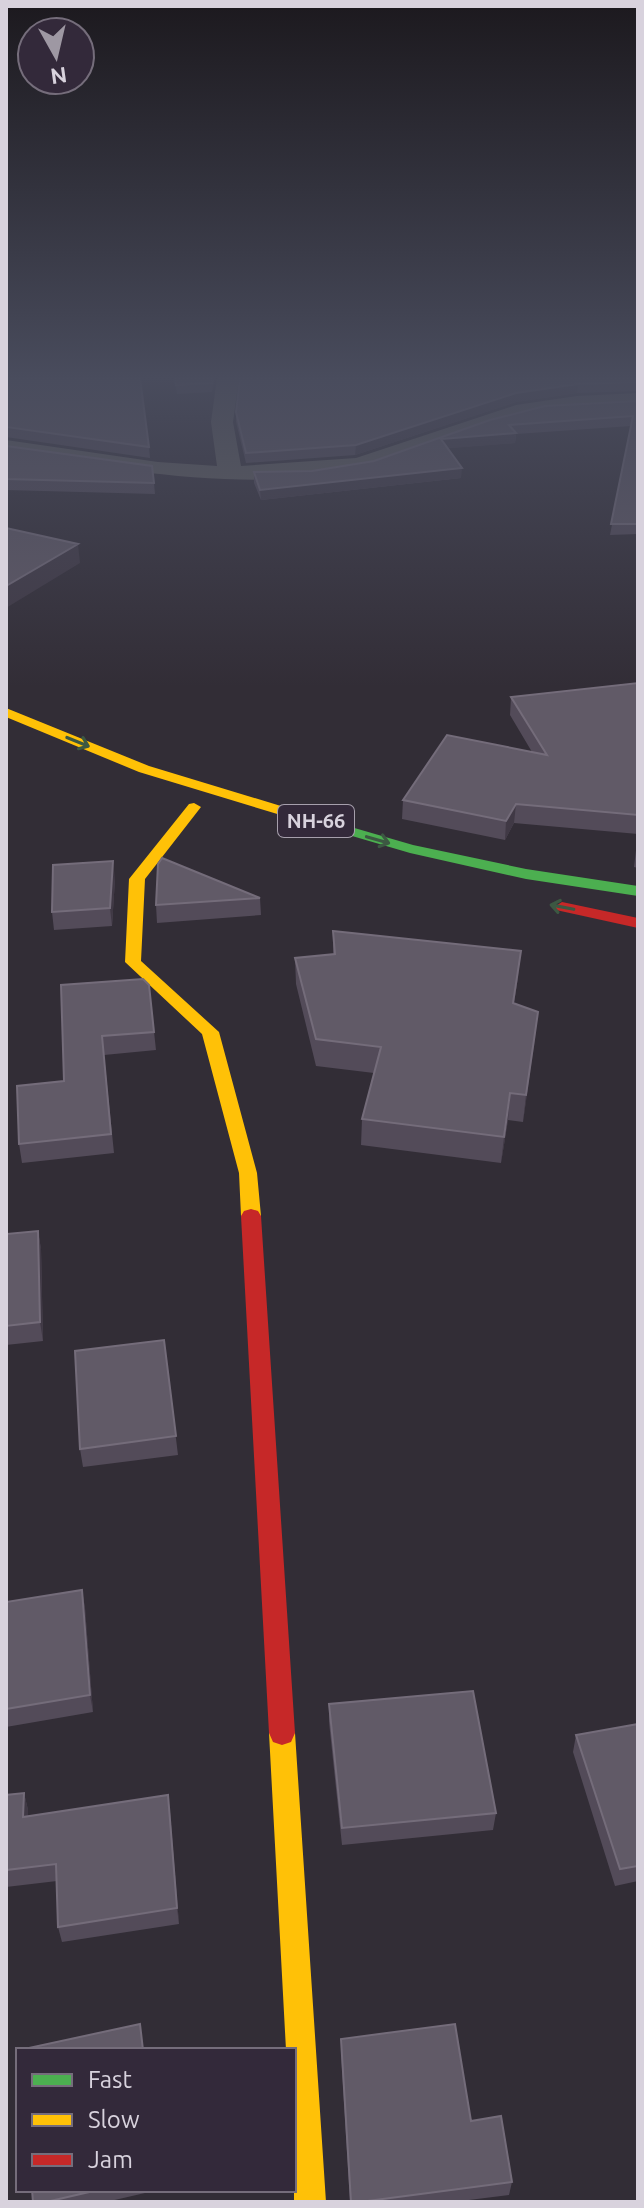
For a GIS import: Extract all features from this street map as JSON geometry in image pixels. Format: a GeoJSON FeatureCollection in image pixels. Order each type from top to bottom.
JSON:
{"type":"FeatureCollection","features":[{"type":"Feature","properties":{"kind":"main road","name":"NH-66"},"geometry":{"type":"LineString","coordinates":[[6,712],[144,769],[410,849],[526,874],[638,891]]}},
{"type":"Feature","properties":{"kind":"main road"},"geometry":{"type":"LineString","coordinates":[[194,807],[137,879],[133,962],[210,1032],[248,1173],[310,2202]]}},
{"type":"Feature","properties":{"kind":"main road"},"geometry":{"type":"LineString","coordinates":[[548,905],[638,923]]}},
{"type":"Feature","properties":{"kind":"building"},"geometry":{"type":"Polygon","coordinates":[[[81,481],[154,481],[154,483],[81,481]]]}},
{"type":"Feature","properties":{"kind":"building"},"geometry":{"type":"Polygon","coordinates":[[[257,481],[342,481],[260,490],[257,481]]]}},
{"type":"Feature","properties":{"kind":"building"},"geometry":{"type":"Polygon","coordinates":[[[620,481],[638,481],[638,524],[611,524],[620,481]]]}},
{"type":"Feature","properties":{"kind":"building"},"geometry":{"type":"Polygon","coordinates":[[[6,528],[78,544],[6,586],[6,528]]]}},
{"type":"Feature","properties":{"kind":"building"},"geometry":{"type":"Polygon","coordinates":[[[638,683],[638,815],[516,804],[506,821],[403,800],[447,735],[547,755],[511,697],[638,683]]]}},
{"type":"Feature","properties":{"kind":"building"},"geometry":{"type":"Polygon","coordinates":[[[162,858],[260,898],[156,905],[158,864],[162,858]]]}},
{"type":"Feature","properties":{"kind":"building"},"geometry":{"type":"Polygon","coordinates":[[[113,861],[110,908],[52,912],[53,865],[113,861]]]}},
{"type":"Feature","properties":{"kind":"building"},"geometry":{"type":"Polygon","coordinates":[[[333,931],[521,951],[513,1003],[538,1012],[526,1095],[510,1093],[504,1137],[362,1119],[381,1047],[316,1039],[295,958],[335,954],[333,931]]]}},
{"type":"Feature","properties":{"kind":"building"},"geometry":{"type":"Polygon","coordinates":[[[143,979],[149,985],[154,1032],[102,1036],[111,1134],[19,1144],[17,1086],[64,1081],[61,985],[143,979]]]}},
{"type":"Feature","properties":{"kind":"building"},"geometry":{"type":"Polygon","coordinates":[[[6,1231],[7,1234],[38,1231],[40,1322],[6,1326],[6,1231]]]}},
{"type":"Feature","properties":{"kind":"building"},"geometry":{"type":"Polygon","coordinates":[[[164,1340],[176,1436],[80,1449],[75,1351],[164,1340]]]}},
{"type":"Feature","properties":{"kind":"building"},"geometry":{"type":"Polygon","coordinates":[[[82,1590],[90,1695],[6,1709],[6,1602],[82,1590]]]}},
{"type":"Feature","properties":{"kind":"building"},"geometry":{"type":"Polygon","coordinates":[[[473,1691],[496,1813],[342,1828],[329,1704],[473,1691]]]}},
{"type":"Feature","properties":{"kind":"building"},"geometry":{"type":"Polygon","coordinates":[[[638,1724],[638,1866],[620,1869],[576,1735],[638,1724]]]}},
{"type":"Feature","properties":{"kind":"building"},"geometry":{"type":"Polygon","coordinates":[[[24,1793],[23,1817],[168,1795],[177,1908],[58,1927],[56,1864],[6,1870],[6,1795],[24,1793]]]}},
{"type":"Feature","properties":{"kind":"building"},"geometry":{"type":"Polygon","coordinates":[[[140,2024],[143,2048],[29,2048],[140,2024]]]}},
{"type":"Feature","properties":{"kind":"building"},"geometry":{"type":"Polygon","coordinates":[[[455,2024],[471,2121],[501,2116],[512,2182],[351,2202],[341,2039],[455,2024]]]}},
{"type":"Feature","properties":{"kind":"building"},"geometry":{"type":"Polygon","coordinates":[[[32,2192],[89,2192],[46,2202],[33,2202],[32,2192]]]}},
{"type":"Feature","properties":{"kind":"traffic: fast"},"geometry":{"type":"LineString","coordinates":[[289,813],[410,849],[526,874],[638,891]]}},
{"type":"Feature","properties":{"kind":"traffic: slow"},"geometry":{"type":"LineString","coordinates":[[6,712],[144,769],[289,813]]}},
{"type":"Feature","properties":{"kind":"traffic: slow"},"geometry":{"type":"LineString","coordinates":[[194,807],[137,879],[133,962],[210,1032],[248,1173],[251,1216]]}},
{"type":"Feature","properties":{"kind":"traffic: slow"},"geometry":{"type":"LineString","coordinates":[[282,1733],[310,2202]]}},
{"type":"Feature","properties":{"kind":"traffic: jam"},"geometry":{"type":"LineString","coordinates":[[562,907],[638,923]]}},
{"type":"Feature","properties":{"kind":"traffic: jam"},"geometry":{"type":"LineString","coordinates":[[251,1216],[282,1733]]}}]}
